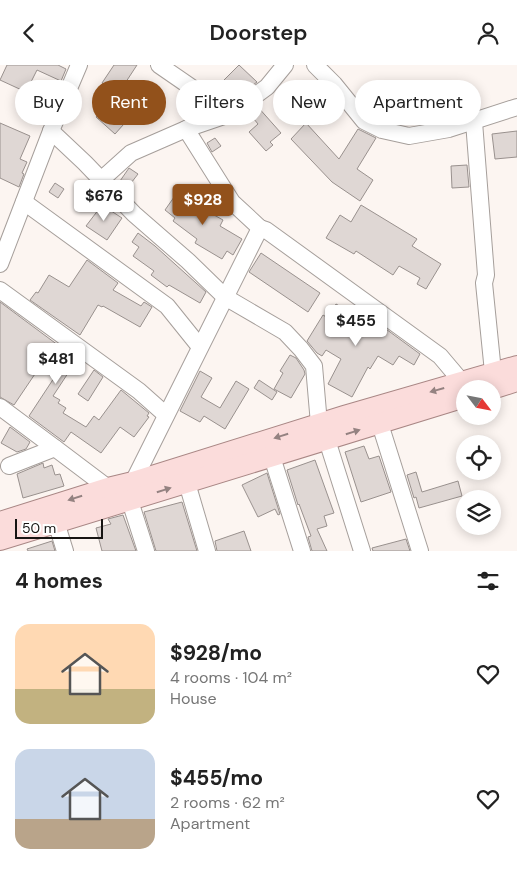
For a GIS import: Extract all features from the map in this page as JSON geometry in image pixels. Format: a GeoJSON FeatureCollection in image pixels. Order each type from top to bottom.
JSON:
{"type":"FeatureCollection","features":[{"type":"Feature","properties":{"kind":"main road"},"geometry":{"type":"LineString","coordinates":[[495,380],[517,366]]}},
{"type":"Feature","properties":{"kind":"main road"},"geometry":{"type":"LineString","coordinates":[[501,381],[517,381]]}},
{"type":"Feature","properties":{"kind":"main road"},"geometry":{"type":"LineString","coordinates":[[0,540],[56,522],[132,491],[456,392]]}},
{"type":"Feature","properties":{"kind":"main road"},"geometry":{"type":"LineString","coordinates":[[0,522],[108,488],[132,491],[187,483],[272,457],[323,432],[380,423],[456,393]]}},
{"type":"Feature","properties":{"kind":"street"},"geometry":{"type":"LineString","coordinates":[[0,264],[51,131],[79,65]]}},
{"type":"Feature","properties":{"kind":"street"},"geometry":{"type":"LineString","coordinates":[[159,65],[181,80]]}},
{"type":"Feature","properties":{"kind":"street"},"geometry":{"type":"LineString","coordinates":[[263,90],[285,65]]}},
{"type":"Feature","properties":{"kind":"street"},"geometry":{"type":"LineString","coordinates":[[315,65],[334,84],[355,110]]}},
{"type":"Feature","properties":{"kind":"street"},"geometry":{"type":"LineString","coordinates":[[481,120],[517,107]]}},
{"type":"Feature","properties":{"kind":"street"},"geometry":{"type":"LineString","coordinates":[[101,180],[131,153],[198,125]]}},
{"type":"Feature","properties":{"kind":"street"},"geometry":{"type":"LineString","coordinates":[[372,125],[382,130],[408,136],[463,125]]}},
{"type":"Feature","properties":{"kind":"street"},"geometry":{"type":"LineString","coordinates":[[474,125],[486,275],[484,283],[493,380]]}},
{"type":"Feature","properties":{"kind":"street"},"geometry":{"type":"LineString","coordinates":[[186,129],[232,202],[260,228],[440,356],[457,380]]}},
{"type":"Feature","properties":{"kind":"street"},"geometry":{"type":"LineString","coordinates":[[51,131],[134,214],[188,261],[225,297],[284,332],[314,366],[323,432],[362,551]]}},
{"type":"Feature","properties":{"kind":"street"},"geometry":{"type":"LineString","coordinates":[[24,202],[168,306],[200,347]]}},
{"type":"Feature","properties":{"kind":"street"},"geometry":{"type":"LineString","coordinates":[[146,551],[132,491],[166,415],[260,228]]}},
{"type":"Feature","properties":{"kind":"street"},"geometry":{"type":"LineString","coordinates":[[0,290],[139,391],[166,415]]}},
{"type":"Feature","properties":{"kind":"street"},"geometry":{"type":"LineString","coordinates":[[0,407],[108,488]]}},
{"type":"Feature","properties":{"kind":"street"},"geometry":{"type":"LineString","coordinates":[[380,423],[420,551]]}},
{"type":"Feature","properties":{"kind":"street"},"geometry":{"type":"LineString","coordinates":[[9,466],[54,448]]}},
{"type":"Feature","properties":{"kind":"street"},"geometry":{"type":"LineString","coordinates":[[272,457],[302,551]]}},
{"type":"Feature","properties":{"kind":"street"},"geometry":{"type":"LineString","coordinates":[[187,483],[207,551]]}},
{"type":"Feature","properties":{"kind":"street"},"geometry":{"type":"LineString","coordinates":[[56,522],[65,551]]}},
{"type":"Feature","properties":{"kind":"building"},"geometry":{"type":"Polygon","coordinates":[[[7,65],[58,65],[66,69],[61,80],[37,70],[32,80],[15,80],[15,87],[0,80],[7,65]]]}},
{"type":"Feature","properties":{"kind":"building"},"geometry":{"type":"Polygon","coordinates":[[[114,65],[137,65],[127,80],[104,80],[114,65]]]}},
{"type":"Feature","properties":{"kind":"building"},"geometry":{"type":"Polygon","coordinates":[[[239,65],[255,80],[224,80],[239,65]]]}},
{"type":"Feature","properties":{"kind":"building"},"geometry":{"type":"Polygon","coordinates":[[[263,113],[281,133],[270,142],[273,145],[266,151],[249,132],[257,125],[263,125],[263,113]]]}},
{"type":"Feature","properties":{"kind":"building"},"geometry":{"type":"Polygon","coordinates":[[[0,123],[30,136],[20,159],[27,162],[19,187],[0,178],[0,123]]]}},
{"type":"Feature","properties":{"kind":"building"},"geometry":{"type":"Polygon","coordinates":[[[105,125],[123,125],[115,134],[105,125]]]}},
{"type":"Feature","properties":{"kind":"building"},"geometry":{"type":"Polygon","coordinates":[[[304,125],[308,125],[339,159],[358,129],[376,138],[357,169],[373,180],[360,201],[332,182],[291,139],[304,125]]]}},
{"type":"Feature","properties":{"kind":"building"},"geometry":{"type":"Polygon","coordinates":[[[517,131],[517,157],[495,159],[492,134],[517,131]]]}},
{"type":"Feature","properties":{"kind":"building"},"geometry":{"type":"Polygon","coordinates":[[[215,138],[221,146],[212,152],[207,143],[215,138]]]}},
{"type":"Feature","properties":{"kind":"building"},"geometry":{"type":"Polygon","coordinates":[[[467,165],[469,187],[452,188],[451,166],[467,165]]]}},
{"type":"Feature","properties":{"kind":"building"},"geometry":{"type":"Polygon","coordinates":[[[129,168],[138,174],[128,187],[120,181],[129,168]]]}},
{"type":"Feature","properties":{"kind":"building"},"geometry":{"type":"Polygon","coordinates":[[[55,183],[64,189],[58,198],[49,192],[55,183]]]}},
{"type":"Feature","properties":{"kind":"building"},"geometry":{"type":"Polygon","coordinates":[[[179,190],[198,206],[223,220],[220,226],[242,239],[233,255],[227,251],[222,259],[195,243],[197,239],[173,221],[175,218],[165,210],[179,190]]]}},
{"type":"Feature","properties":{"kind":"building"},"geometry":{"type":"Polygon","coordinates":[[[102,205],[122,218],[107,240],[86,226],[102,205]]]}},
{"type":"Feature","properties":{"kind":"building"},"geometry":{"type":"Polygon","coordinates":[[[361,205],[417,239],[412,246],[441,264],[426,289],[417,284],[420,278],[399,266],[393,275],[356,251],[354,254],[326,238],[340,215],[351,222],[361,205]]]}},
{"type":"Feature","properties":{"kind":"building"},"geometry":{"type":"Polygon","coordinates":[[[138,233],[206,292],[200,303],[169,285],[167,287],[151,275],[154,271],[133,256],[139,247],[132,242],[138,233]]]}},
{"type":"Feature","properties":{"kind":"building"},"geometry":{"type":"Polygon","coordinates":[[[261,253],[320,293],[308,312],[249,272],[261,253]]]}},
{"type":"Feature","properties":{"kind":"building"},"geometry":{"type":"Polygon","coordinates":[[[87,260],[118,283],[113,290],[141,306],[144,302],[152,307],[140,327],[98,305],[80,335],[30,300],[36,292],[38,293],[49,275],[69,287],[87,260]]]}},
{"type":"Feature","properties":{"kind":"building"},"geometry":{"type":"Polygon","coordinates":[[[0,302],[70,354],[69,356],[76,361],[53,396],[60,400],[58,403],[66,408],[63,413],[86,427],[94,416],[99,420],[121,390],[149,413],[147,416],[149,417],[134,437],[120,427],[101,453],[71,432],[64,442],[29,416],[54,378],[39,368],[14,405],[0,397],[0,302]]]}},
{"type":"Feature","properties":{"kind":"building"},"geometry":{"type":"Polygon","coordinates":[[[336,304],[372,325],[375,321],[420,354],[414,365],[399,356],[393,365],[378,356],[370,369],[368,367],[352,397],[328,384],[341,359],[326,350],[322,356],[307,341],[323,315],[328,318],[336,304]]]}},
{"type":"Feature","properties":{"kind":"building"},"geometry":{"type":"Polygon","coordinates":[[[290,355],[296,358],[305,374],[291,398],[274,389],[283,373],[280,371],[290,355]]]}},
{"type":"Feature","properties":{"kind":"building"},"geometry":{"type":"Polygon","coordinates":[[[94,370],[103,377],[88,401],[78,394],[94,370]]]}},
{"type":"Feature","properties":{"kind":"building"},"geometry":{"type":"Polygon","coordinates":[[[200,371],[212,378],[201,397],[220,408],[236,381],[249,389],[225,429],[204,416],[200,422],[180,411],[200,371]]]}},
{"type":"Feature","properties":{"kind":"building"},"geometry":{"type":"Polygon","coordinates":[[[259,380],[277,392],[272,400],[254,388],[259,380]]]}},
{"type":"Feature","properties":{"kind":"building"},"geometry":{"type":"Polygon","coordinates":[[[10,427],[30,442],[26,449],[17,452],[1,443],[10,427]]]}},
{"type":"Feature","properties":{"kind":"building"},"geometry":{"type":"Polygon","coordinates":[[[364,446],[369,459],[379,456],[391,492],[361,502],[345,452],[364,446]]]}},
{"type":"Feature","properties":{"kind":"building"},"geometry":{"type":"Polygon","coordinates":[[[315,460],[334,513],[324,516],[327,526],[317,529],[327,551],[312,551],[308,537],[311,536],[298,505],[287,470],[315,460]]]}},
{"type":"Feature","properties":{"kind":"building"},"geometry":{"type":"Polygon","coordinates":[[[43,463],[44,468],[52,465],[55,475],[60,474],[64,486],[23,498],[17,474],[43,463]]]}},
{"type":"Feature","properties":{"kind":"building"},"geometry":{"type":"Polygon","coordinates":[[[416,472],[422,492],[458,481],[460,490],[456,490],[456,498],[419,508],[407,475],[416,472]]]}},
{"type":"Feature","properties":{"kind":"building"},"geometry":{"type":"Polygon","coordinates":[[[267,473],[280,514],[278,515],[275,509],[258,517],[242,485],[267,473]]]}},
{"type":"Feature","properties":{"kind":"building"},"geometry":{"type":"Polygon","coordinates":[[[182,502],[197,551],[156,551],[144,512],[182,502]]]}},
{"type":"Feature","properties":{"kind":"building"},"geometry":{"type":"Polygon","coordinates":[[[123,515],[136,551],[102,551],[96,528],[111,524],[108,519],[123,515]]]}},
{"type":"Feature","properties":{"kind":"building"},"geometry":{"type":"Polygon","coordinates":[[[244,531],[251,551],[217,551],[215,541],[244,531]]]}},
{"type":"Feature","properties":{"kind":"building"},"geometry":{"type":"Polygon","coordinates":[[[406,539],[410,551],[373,551],[372,548],[406,539]]]}},
{"type":"Feature","properties":{"kind":"building"},"geometry":{"type":"Polygon","coordinates":[[[52,541],[55,551],[28,551],[27,549],[52,541]]]}}]}
